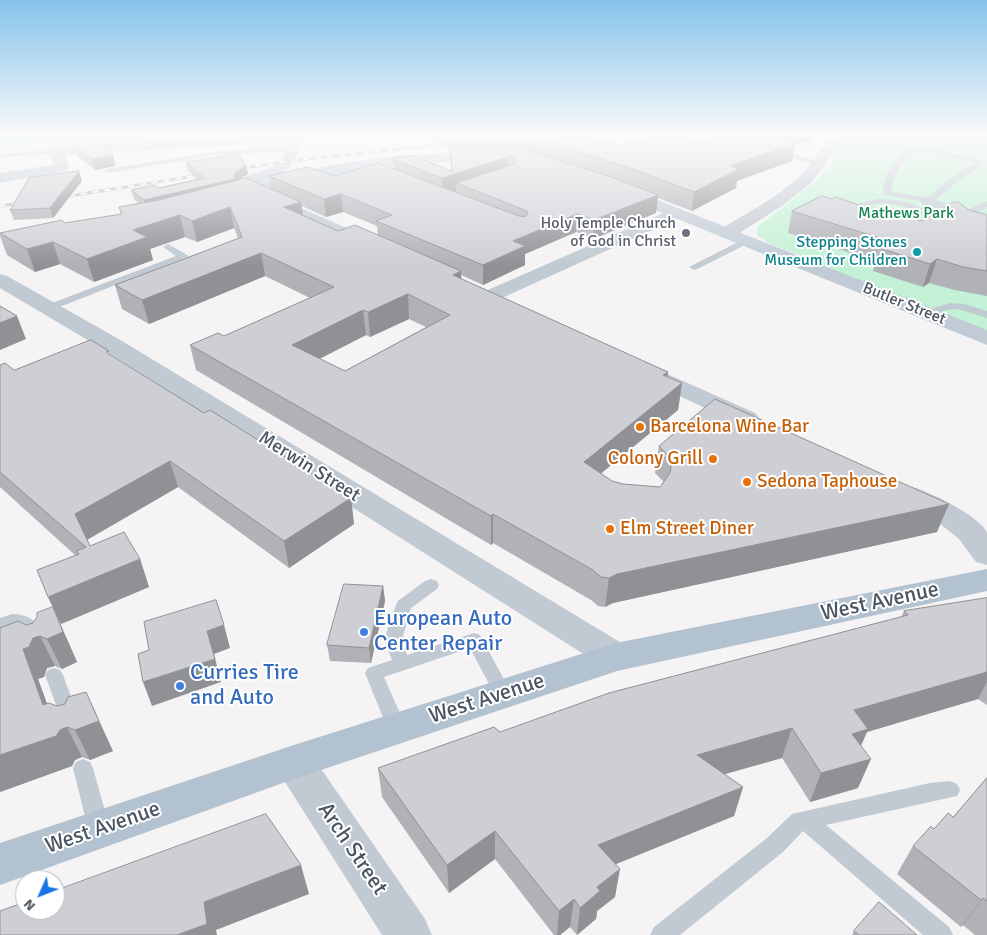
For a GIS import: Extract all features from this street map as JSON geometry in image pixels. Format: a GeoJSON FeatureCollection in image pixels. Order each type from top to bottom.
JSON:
{"type":"FeatureCollection","features":[{"type":"Feature","properties":{"kind":"main road"},"geometry":{"type":"LineString","coordinates":[[216,200],[294,180]]}},
{"type":"Feature","properties":{"kind":"main road","name":"Butler Street"},"geometry":{"type":"LineString","coordinates":[[602,184],[987,338]]}},
{"type":"Feature","properties":{"kind":"main road","name":"West Avenue"},"geometry":{"type":"LineString","coordinates":[[0,864],[294,762],[616,657],[987,580]]}},
{"type":"Feature","properties":{"kind":"street"},"geometry":{"type":"LineString","coordinates":[[257,180],[245,185],[249,191],[382,250]]}},
{"type":"Feature","properties":{"kind":"street"},"geometry":{"type":"LineString","coordinates":[[727,233],[775,203],[806,180]]}},
{"type":"Feature","properties":{"kind":"street"},"geometry":{"type":"LineString","coordinates":[[515,310],[479,293],[675,213]]}},
{"type":"Feature","properties":{"kind":"street"},"geometry":{"type":"LineString","coordinates":[[926,214],[961,218],[987,226]]}},
{"type":"Feature","properties":{"kind":"street","name":"Merwin Street"},"geometry":{"type":"LineString","coordinates":[[0,280],[109,343],[616,657]]}},
{"type":"Feature","properties":{"kind":"street"},"geometry":{"type":"LineString","coordinates":[[79,354],[109,343]]}},
{"type":"Feature","properties":{"kind":"street"},"geometry":{"type":"LineString","coordinates":[[632,365],[766,428]]}},
{"type":"Feature","properties":{"kind":"street"},"geometry":{"type":"LineString","coordinates":[[892,487],[944,512],[970,532],[987,554]]}},
{"type":"Feature","properties":{"kind":"street","name":"Arch Street"},"geometry":{"type":"LineString","coordinates":[[294,762],[409,935]]}},
{"type":"Feature","properties":{"kind":"lane"},"geometry":{"type":"LineString","coordinates":[[890,180],[887,193],[926,214]]}},
{"type":"Feature","properties":{"kind":"lane"},"geometry":{"type":"LineString","coordinates":[[926,214],[954,180]]}},
{"type":"Feature","properties":{"kind":"lane"},"geometry":{"type":"LineString","coordinates":[[872,222],[860,215],[857,208],[868,203],[887,202],[909,206],[926,214]]}},
{"type":"Feature","properties":{"kind":"lane"},"geometry":{"type":"LineString","coordinates":[[961,218],[987,204]]}},
{"type":"Feature","properties":{"kind":"lane"},"geometry":{"type":"LineString","coordinates":[[694,266],[746,241]]}},
{"type":"Feature","properties":{"kind":"lane"},"geometry":{"type":"LineString","coordinates":[[48,308],[184,256],[168,247]]}},
{"type":"Feature","properties":{"kind":"lane"},"geometry":{"type":"LineString","coordinates":[[928,314],[946,306],[961,305],[987,315]]}},
{"type":"Feature","properties":{"kind":"lane"},"geometry":{"type":"LineString","coordinates":[[402,664],[393,640],[404,605],[431,585]]}},
{"type":"Feature","properties":{"kind":"lane"},"geometry":{"type":"LineString","coordinates":[[0,624],[8,621],[23,621],[33,627],[41,646]]}},
{"type":"Feature","properties":{"kind":"lane"},"geometry":{"type":"LineString","coordinates":[[397,729],[374,673],[474,640],[503,694]]}},
{"type":"Feature","properties":{"kind":"lane"},"geometry":{"type":"LineString","coordinates":[[54,675],[65,701],[72,726]]}},
{"type":"Feature","properties":{"kind":"lane"},"geometry":{"type":"LineString","coordinates":[[83,768],[100,830]]}},
{"type":"Feature","properties":{"kind":"lane"},"geometry":{"type":"LineString","coordinates":[[662,935],[774,845],[799,821],[930,792],[950,790]]}},
{"type":"Feature","properties":{"kind":"lane"},"geometry":{"type":"LineString","coordinates":[[805,820],[941,935]]}},
{"type":"Feature","properties":{"kind":"green space","name":"Mathews Park"},"geometry":{"type":"Polygon","coordinates":[[[817,180],[987,180],[987,333],[767,242],[758,236],[757,227],[817,180]]]}},
{"type":"Feature","properties":{"kind":"building"},"geometry":{"type":"Polygon","coordinates":[[[28,180],[72,180],[50,208],[10,210],[28,180]]]}},
{"type":"Feature","properties":{"kind":"building"},"geometry":{"type":"Polygon","coordinates":[[[197,180],[232,180],[144,200],[131,190],[155,185],[159,188],[197,180]]]}},
{"type":"Feature","properties":{"kind":"building"},"geometry":{"type":"Polygon","coordinates":[[[240,180],[250,180],[301,202],[284,207],[338,231],[355,225],[461,271],[453,275],[668,372],[663,375],[682,383],[584,462],[612,481],[623,484],[660,487],[670,473],[672,460],[659,446],[715,399],[949,504],[617,574],[609,578],[601,577],[593,570],[493,514],[491,516],[190,345],[218,333],[224,336],[334,287],[261,253],[142,300],[115,285],[242,237],[230,207],[192,221],[180,215],[133,230],[147,237],[87,259],[53,242],[27,249],[0,233],[62,220],[64,223],[122,214],[119,207],[159,200],[240,180]],[[408,294],[368,312],[363,310],[292,345],[345,371],[450,315],[408,294]]]}},
{"type":"Feature","properties":{"kind":"building"},"geometry":{"type":"Polygon","coordinates":[[[278,180],[422,180],[519,216],[525,217],[528,214],[527,211],[456,183],[466,180],[618,180],[658,195],[594,220],[577,214],[513,241],[525,246],[483,265],[376,221],[392,215],[341,194],[324,199],[278,180]]]}},
{"type":"Feature","properties":{"kind":"building"},"geometry":{"type":"Polygon","coordinates":[[[661,180],[718,180],[694,192],[661,180]]]}},
{"type":"Feature","properties":{"kind":"building"},"geometry":{"type":"Polygon","coordinates":[[[822,196],[832,199],[836,197],[885,214],[890,212],[922,221],[953,202],[958,202],[969,210],[987,215],[987,271],[963,267],[937,259],[930,264],[879,248],[890,241],[792,211],[822,196]]]}},
{"type":"Feature","properties":{"kind":"building"},"geometry":{"type":"Polygon","coordinates":[[[0,306],[17,316],[0,323],[0,306]]]}},
{"type":"Feature","properties":{"kind":"building"},"geometry":{"type":"Polygon","coordinates":[[[91,340],[109,351],[106,352],[204,413],[210,410],[351,498],[284,541],[170,461],[75,514],[90,546],[124,532],[140,559],[48,597],[37,570],[79,554],[77,551],[86,547],[0,472],[0,365],[5,363],[14,370],[91,340]]]}},
{"type":"Feature","properties":{"kind":"building"},"geometry":{"type":"Polygon","coordinates":[[[344,584],[383,586],[369,648],[327,645],[344,584]]]}},
{"type":"Feature","properties":{"kind":"building"},"geometry":{"type":"Polygon","coordinates":[[[987,598],[987,672],[854,710],[868,729],[852,734],[871,759],[821,773],[792,728],[697,755],[743,787],[598,845],[620,869],[597,887],[600,891],[580,908],[574,899],[559,911],[495,831],[447,865],[378,768],[494,727],[500,732],[609,693],[908,615],[904,611],[987,598]]]}},
{"type":"Feature","properties":{"kind":"building"},"geometry":{"type":"Polygon","coordinates":[[[216,600],[224,625],[207,631],[215,659],[143,682],[138,654],[149,650],[144,622],[216,600]]]}},
{"type":"Feature","properties":{"kind":"building"},"geometry":{"type":"Polygon","coordinates":[[[53,607],[63,632],[47,639],[40,636],[33,638],[29,647],[23,649],[43,705],[49,703],[57,706],[65,704],[68,697],[86,692],[99,721],[75,730],[67,727],[60,730],[56,736],[0,755],[0,628],[18,621],[26,625],[33,623],[37,613],[53,607]]]}},
{"type":"Feature","properties":{"kind":"building"},"geometry":{"type":"Polygon","coordinates":[[[987,778],[987,901],[983,898],[981,900],[913,846],[931,826],[934,829],[948,813],[953,817],[987,778]]]}},
{"type":"Feature","properties":{"kind":"building"},"geometry":{"type":"Polygon","coordinates":[[[266,814],[301,865],[204,902],[207,924],[177,935],[0,935],[0,911],[15,906],[15,920],[65,920],[65,887],[266,814]]]}},
{"type":"Feature","properties":{"kind":"building"},"geometry":{"type":"Polygon","coordinates":[[[879,902],[917,935],[859,935],[854,931],[879,902]]]}},
{"type":"Feature","properties":{"kind":"railway"},"geometry":{"type":"LineString","coordinates":[[57,198],[172,180]]}},
{"type":"Feature","properties":{"kind":"railway"},"geometry":{"type":"LineString","coordinates":[[0,206],[27,202]]}},
{"type":"Feature","properties":{"kind":"place","name":"Holy Temple Church of God in Christ"},"geometry":{"type":"Point","coordinates":[686,233]}},
{"type":"Feature","properties":{"kind":"place","name":"Stepping Stones Museum for Children"},"geometry":{"type":"Point","coordinates":[917,252]}},
{"type":"Feature","properties":{"kind":"place","name":"Barcelona Wine Bar"},"geometry":{"type":"Point","coordinates":[640,427]}},
{"type":"Feature","properties":{"kind":"place","name":"Colony Grill"},"geometry":{"type":"Point","coordinates":[713,459]}},
{"type":"Feature","properties":{"kind":"place","name":"Sedona Taphouse"},"geometry":{"type":"Point","coordinates":[747,482]}},
{"type":"Feature","properties":{"kind":"place","name":"Elm Street Diner"},"geometry":{"type":"Point","coordinates":[610,529]}},
{"type":"Feature","properties":{"kind":"place","name":"European Auto Center Repair"},"geometry":{"type":"Point","coordinates":[364,632]}},
{"type":"Feature","properties":{"kind":"place","name":"Curries Tire and Auto"},"geometry":{"type":"Point","coordinates":[180,686]}}]}
